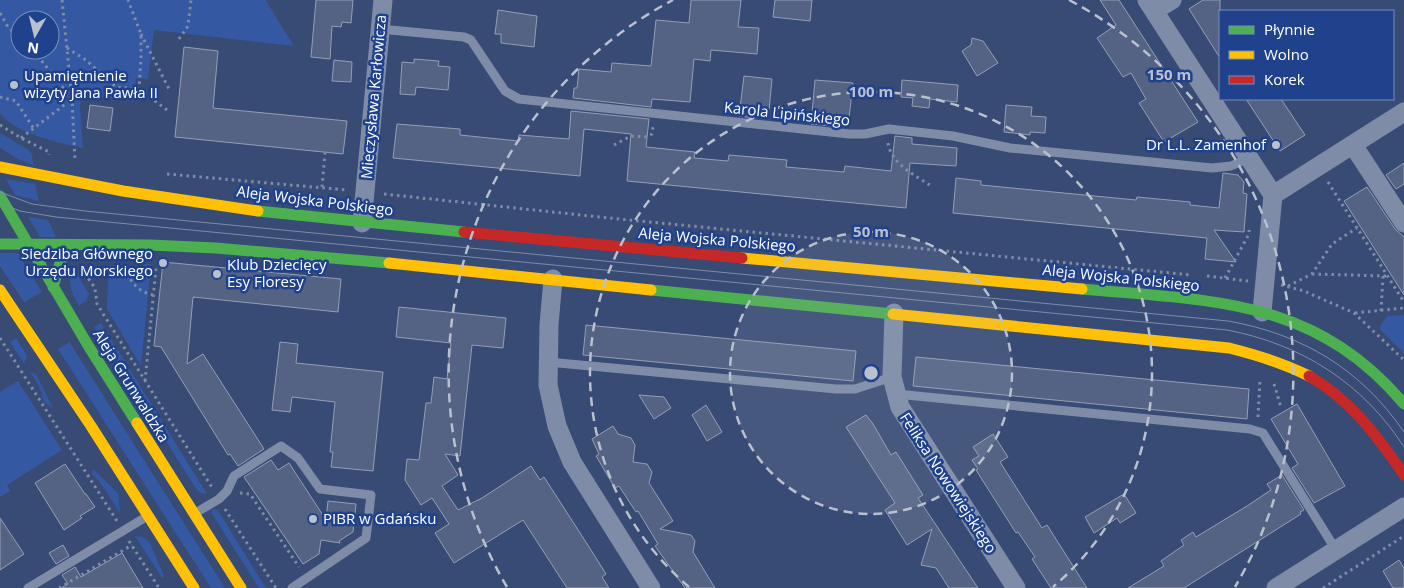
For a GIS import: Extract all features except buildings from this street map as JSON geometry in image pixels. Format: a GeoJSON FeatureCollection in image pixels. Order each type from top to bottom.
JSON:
{"type":"FeatureCollection","features":[{"type":"Feature","properties":{"kind":"street","name":"Mieczysława Karłowicza"},"geometry":{"type":"LineString","coordinates":[[362,223],[383,0]]}},
{"type":"Feature","properties":{"kind":"street"},"geometry":{"type":"LineString","coordinates":[[1172,0],[1151,6],[1273,195],[1262,312]]}},
{"type":"Feature","properties":{"kind":"street"},"geometry":{"type":"LineString","coordinates":[[1273,195],[1404,112]]}},
{"type":"Feature","properties":{"kind":"street"},"geometry":{"type":"LineString","coordinates":[[1353,145],[1404,223]]}},
{"type":"Feature","properties":{"kind":"street","name":"Aleja Wojska Polskiego"},"geometry":{"type":"LineString","coordinates":[[0,167],[157,198],[362,223],[1176,298],[1241,306],[1290,320],[1349,350],[1374,370],[1404,404]]}},
{"type":"Feature","properties":{"kind":"street","name":"Aleja Grunwaldzka"},"geometry":{"type":"LineString","coordinates":[[0,196],[53,287],[193,514],[241,588]]}},
{"type":"Feature","properties":{"kind":"street"},"geometry":{"type":"LineString","coordinates":[[0,244],[69,246],[150,245],[216,248],[553,279],[1229,348],[1254,353],[1288,364],[1314,378],[1342,398],[1367,423],[1404,475]]}},
{"type":"Feature","properties":{"kind":"street"},"geometry":{"type":"LineString","coordinates":[[53,287],[60,263],[69,246]]}},
{"type":"Feature","properties":{"kind":"street"},"geometry":{"type":"LineString","coordinates":[[553,279],[547,362],[548,385],[557,426],[572,462],[651,588]]}},
{"type":"Feature","properties":{"kind":"street"},"geometry":{"type":"LineString","coordinates":[[0,290],[194,588]]}},
{"type":"Feature","properties":{"kind":"street","name":"Feliksa Nowowiejskiego"},"geometry":{"type":"LineString","coordinates":[[894,313],[894,385],[900,407],[1016,588]]}},
{"type":"Feature","properties":{"kind":"street"},"geometry":{"type":"LineString","coordinates":[[1276,588],[1404,507]]}},
{"type":"Feature","properties":{"kind":"lane","name":"Karola Lipińskiego"},"geometry":{"type":"LineString","coordinates":[[380,29],[464,37],[471,40],[505,91],[519,99],[849,134],[865,134],[887,130],[954,136],[1010,148],[1212,168],[1231,166],[1249,158]]}},
{"type":"Feature","properties":{"kind":"lane"},"geometry":{"type":"LineString","coordinates":[[547,362],[836,389],[894,385],[1250,429],[1263,433],[1336,550]]}},
{"type":"Feature","properties":{"kind":"lane"},"geometry":{"type":"LineString","coordinates":[[193,514],[219,499],[227,491],[234,476],[281,446],[298,458],[320,489],[371,495],[366,538],[292,588]]}},
{"type":"Feature","properties":{"kind":"lane"},"geometry":{"type":"LineString","coordinates":[[28,588],[147,516]]}},
{"type":"Feature","properties":{"kind":"path"},"geometry":{"type":"LineString","coordinates":[[62,0],[72,99],[75,163]]}},
{"type":"Feature","properties":{"kind":"path"},"geometry":{"type":"LineString","coordinates":[[128,0],[141,34],[169,89]]}},
{"type":"Feature","properties":{"kind":"path"},"geometry":{"type":"LineString","coordinates":[[179,39],[188,26],[191,0]]}},
{"type":"Feature","properties":{"kind":"path"},"geometry":{"type":"LineString","coordinates":[[0,13],[2,19],[10,29]]}},
{"type":"Feature","properties":{"kind":"path"},"geometry":{"type":"LineString","coordinates":[[139,89],[141,34]]}},
{"type":"Feature","properties":{"kind":"path"},"geometry":{"type":"LineString","coordinates":[[67,48],[86,60],[116,87],[139,89],[167,110]]}},
{"type":"Feature","properties":{"kind":"path"},"geometry":{"type":"LineString","coordinates":[[41,60],[72,99]]}},
{"type":"Feature","properties":{"kind":"path"},"geometry":{"type":"LineString","coordinates":[[0,97],[16,101],[34,129]]}},
{"type":"Feature","properties":{"kind":"path"},"geometry":{"type":"LineString","coordinates":[[21,138],[72,99]]}},
{"type":"Feature","properties":{"kind":"path"},"geometry":{"type":"LineString","coordinates":[[614,145],[631,136],[646,137],[652,134],[655,114]]}},
{"type":"Feature","properties":{"kind":"path"},"geometry":{"type":"LineString","coordinates":[[0,125],[49,152],[48,162]]}},
{"type":"Feature","properties":{"kind":"path"},"geometry":{"type":"LineString","coordinates":[[887,130],[889,152],[901,166],[931,186]]}},
{"type":"Feature","properties":{"kind":"path"},"geometry":{"type":"LineString","coordinates":[[322,187],[325,153]]}},
{"type":"Feature","properties":{"kind":"path"},"geometry":{"type":"LineString","coordinates":[[1318,167],[1404,302]]}},
{"type":"Feature","properties":{"kind":"path"},"geometry":{"type":"LineString","coordinates":[[160,173],[322,187],[609,218],[1254,282]]}},
{"type":"Feature","properties":{"kind":"path"},"geometry":{"type":"LineString","coordinates":[[1226,278],[1249,234],[1250,224]]}},
{"type":"Feature","properties":{"kind":"path"},"geometry":{"type":"LineString","coordinates":[[1312,274],[1332,244],[1357,228]]}},
{"type":"Feature","properties":{"kind":"path"},"geometry":{"type":"LineString","coordinates":[[77,261],[95,288],[97,304],[276,588]]}},
{"type":"Feature","properties":{"kind":"path"},"geometry":{"type":"LineString","coordinates":[[126,266],[130,280],[146,293],[153,295]]}},
{"type":"Feature","properties":{"kind":"path"},"geometry":{"type":"LineString","coordinates":[[145,382],[156,266]]}},
{"type":"Feature","properties":{"kind":"path"},"geometry":{"type":"LineString","coordinates":[[1386,276],[1312,274],[1288,286],[1354,313],[1404,360]]}},
{"type":"Feature","properties":{"kind":"path"},"geometry":{"type":"LineString","coordinates":[[1381,311],[1386,276]]}},
{"type":"Feature","properties":{"kind":"path"},"geometry":{"type":"LineString","coordinates":[[1354,313],[1404,308]]}},
{"type":"Feature","properties":{"kind":"path"},"geometry":{"type":"LineString","coordinates":[[0,338],[159,588]]}},
{"type":"Feature","properties":{"kind":"path"},"geometry":{"type":"LineString","coordinates":[[1257,431],[1260,373]]}},
{"type":"Feature","properties":{"kind":"path"},"geometry":{"type":"LineString","coordinates":[[1272,377],[1278,400],[1282,407]]}},
{"type":"Feature","properties":{"kind":"path"},"geometry":{"type":"LineString","coordinates":[[227,491],[250,494],[307,578]]}},
{"type":"Feature","properties":{"kind":"path"},"geometry":{"type":"LineString","coordinates":[[1324,588],[1404,536]]}},
{"type":"Feature","properties":{"kind":"path"},"geometry":{"type":"LineString","coordinates":[[58,588],[132,545]]}},
{"type":"Feature","properties":{"kind":"shaded area"},"geometry":{"type":"Polygon","coordinates":[[[0,0],[267,0],[294,46],[154,30],[148,79],[136,78],[134,101],[81,96],[83,148],[26,132],[6,120],[0,113],[0,0]]]}},
{"type":"Feature","properties":{"kind":"shaded area"},"geometry":{"type":"Polygon","coordinates":[[[0,133],[29,150],[32,154],[33,165],[18,159],[0,148],[0,133]]]}},
{"type":"Feature","properties":{"kind":"shaded area"},"geometry":{"type":"Polygon","coordinates":[[[6,179],[35,184],[39,201],[15,195],[6,179]]]}},
{"type":"Feature","properties":{"kind":"shaded area"},"geometry":{"type":"Polygon","coordinates":[[[28,217],[48,220],[56,237],[40,237],[28,217]]]}},
{"type":"Feature","properties":{"kind":"shaded area"},"geometry":{"type":"Polygon","coordinates":[[[0,253],[18,253],[42,292],[24,302],[0,266],[0,253]]]}},
{"type":"Feature","properties":{"kind":"shaded area"},"geometry":{"type":"Polygon","coordinates":[[[144,264],[151,264],[141,366],[107,309],[108,279],[125,270],[138,268],[144,264]]]}},
{"type":"Feature","properties":{"kind":"shaded area"},"geometry":{"type":"Polygon","coordinates":[[[73,267],[89,294],[86,301],[79,306],[71,287],[70,278],[73,267]]]}},
{"type":"Feature","properties":{"kind":"shaded area"},"geometry":{"type":"Polygon","coordinates":[[[1404,315],[1404,353],[1379,328],[1387,316],[1404,315]]]}},
{"type":"Feature","properties":{"kind":"shaded area"},"geometry":{"type":"Polygon","coordinates":[[[101,323],[207,494],[200,493],[195,487],[94,327],[101,323]]]}},
{"type":"Feature","properties":{"kind":"shaded area"},"geometry":{"type":"Polygon","coordinates":[[[16,338],[27,356],[24,364],[10,342],[16,338]]]}},
{"type":"Feature","properties":{"kind":"shaded area"},"geometry":{"type":"Polygon","coordinates":[[[70,342],[225,588],[211,588],[58,349],[70,342]]]}},
{"type":"Feature","properties":{"kind":"shaded area"},"geometry":{"type":"Polygon","coordinates":[[[30,372],[36,374],[53,408],[45,403],[39,386],[30,372]]]}},
{"type":"Feature","properties":{"kind":"shaded area"},"geometry":{"type":"Polygon","coordinates":[[[18,381],[62,450],[7,485],[10,491],[0,497],[0,392],[18,381]]]}},
{"type":"Feature","properties":{"kind":"shaded area"},"geometry":{"type":"Polygon","coordinates":[[[93,469],[118,493],[120,513],[99,481],[92,474],[93,469]]]}},
{"type":"Feature","properties":{"kind":"shaded area"},"geometry":{"type":"Polygon","coordinates":[[[217,509],[266,588],[259,588],[212,514],[212,510],[217,509]]]}},
{"type":"Feature","properties":{"kind":"shaded area"},"geometry":{"type":"Polygon","coordinates":[[[135,536],[144,537],[150,543],[164,576],[162,578],[135,536]]]}},
{"type":"Feature","properties":{"kind":"tram line"},"geometry":{"type":"LineString","coordinates":[[0,192],[32,204],[85,211],[1228,321],[1281,335],[1305,345],[1328,358],[1369,390],[1404,432]]}},
{"type":"Feature","properties":{"kind":"tram line"},"geometry":{"type":"LineString","coordinates":[[0,203],[20,211],[56,217],[1227,330],[1254,336],[1280,345],[1305,356],[1328,370],[1369,404],[1388,424],[1404,447]]}},
{"type":"Feature","properties":{"kind":"traffic: fast"},"geometry":{"type":"LineString","coordinates":[[0,196],[89,347],[137,423]]}},
{"type":"Feature","properties":{"kind":"traffic: fast"},"geometry":{"type":"LineString","coordinates":[[258,211],[464,232]]}},
{"type":"Feature","properties":{"kind":"traffic: fast"},"geometry":{"type":"LineString","coordinates":[[0,244],[150,245],[216,248],[389,263]]}},
{"type":"Feature","properties":{"kind":"traffic: fast"},"geometry":{"type":"LineString","coordinates":[[53,287],[60,263],[69,246]]}},
{"type":"Feature","properties":{"kind":"traffic: fast"},"geometry":{"type":"LineString","coordinates":[[1082,289],[1216,302],[1257,311],[1296,324],[1334,343],[1370,369],[1404,404]]}},
{"type":"Feature","properties":{"kind":"traffic: fast"},"geometry":{"type":"LineString","coordinates":[[651,290],[893,314]]}},
{"type":"Feature","properties":{"kind":"traffic: slow"},"geometry":{"type":"LineString","coordinates":[[0,167],[123,191],[258,211]]}},
{"type":"Feature","properties":{"kind":"traffic: slow"},"geometry":{"type":"LineString","coordinates":[[742,258],[1082,289]]}},
{"type":"Feature","properties":{"kind":"traffic: slow"},"geometry":{"type":"LineString","coordinates":[[389,263],[651,290]]}},
{"type":"Feature","properties":{"kind":"traffic: slow"},"geometry":{"type":"LineString","coordinates":[[0,290],[91,426],[194,588]]}},
{"type":"Feature","properties":{"kind":"traffic: slow"},"geometry":{"type":"LineString","coordinates":[[893,314],[1229,348],[1250,353],[1309,376]]}},
{"type":"Feature","properties":{"kind":"traffic: slow"},"geometry":{"type":"LineString","coordinates":[[137,423],[241,588]]}},
{"type":"Feature","properties":{"kind":"traffic: jam"},"geometry":{"type":"LineString","coordinates":[[464,232],[742,258]]}},
{"type":"Feature","properties":{"kind":"traffic: jam"},"geometry":{"type":"LineString","coordinates":[[1309,376],[1324,385],[1350,407],[1373,433],[1404,475]]}},
{"type":"Feature","properties":{"kind":"place","name":"Upamiętnienie wizyty Jana Pawła II"},"geometry":{"type":"Point","coordinates":[14,85]}},
{"type":"Feature","properties":{"kind":"place","name":"Dr L.L. Zamenhof"},"geometry":{"type":"Point","coordinates":[1276,145]}},
{"type":"Feature","properties":{"kind":"place","name":"Siedziba Głównego Urzędu Morskiego"},"geometry":{"type":"Point","coordinates":[163,263]}},
{"type":"Feature","properties":{"kind":"place","name":"Klub Dziecięcy Esy Floresy"},"geometry":{"type":"Point","coordinates":[217,274]}},
{"type":"Feature","properties":{"kind":"place","name":"PIBR w Gdańsku"},"geometry":{"type":"Point","coordinates":[313,519]}}]}
